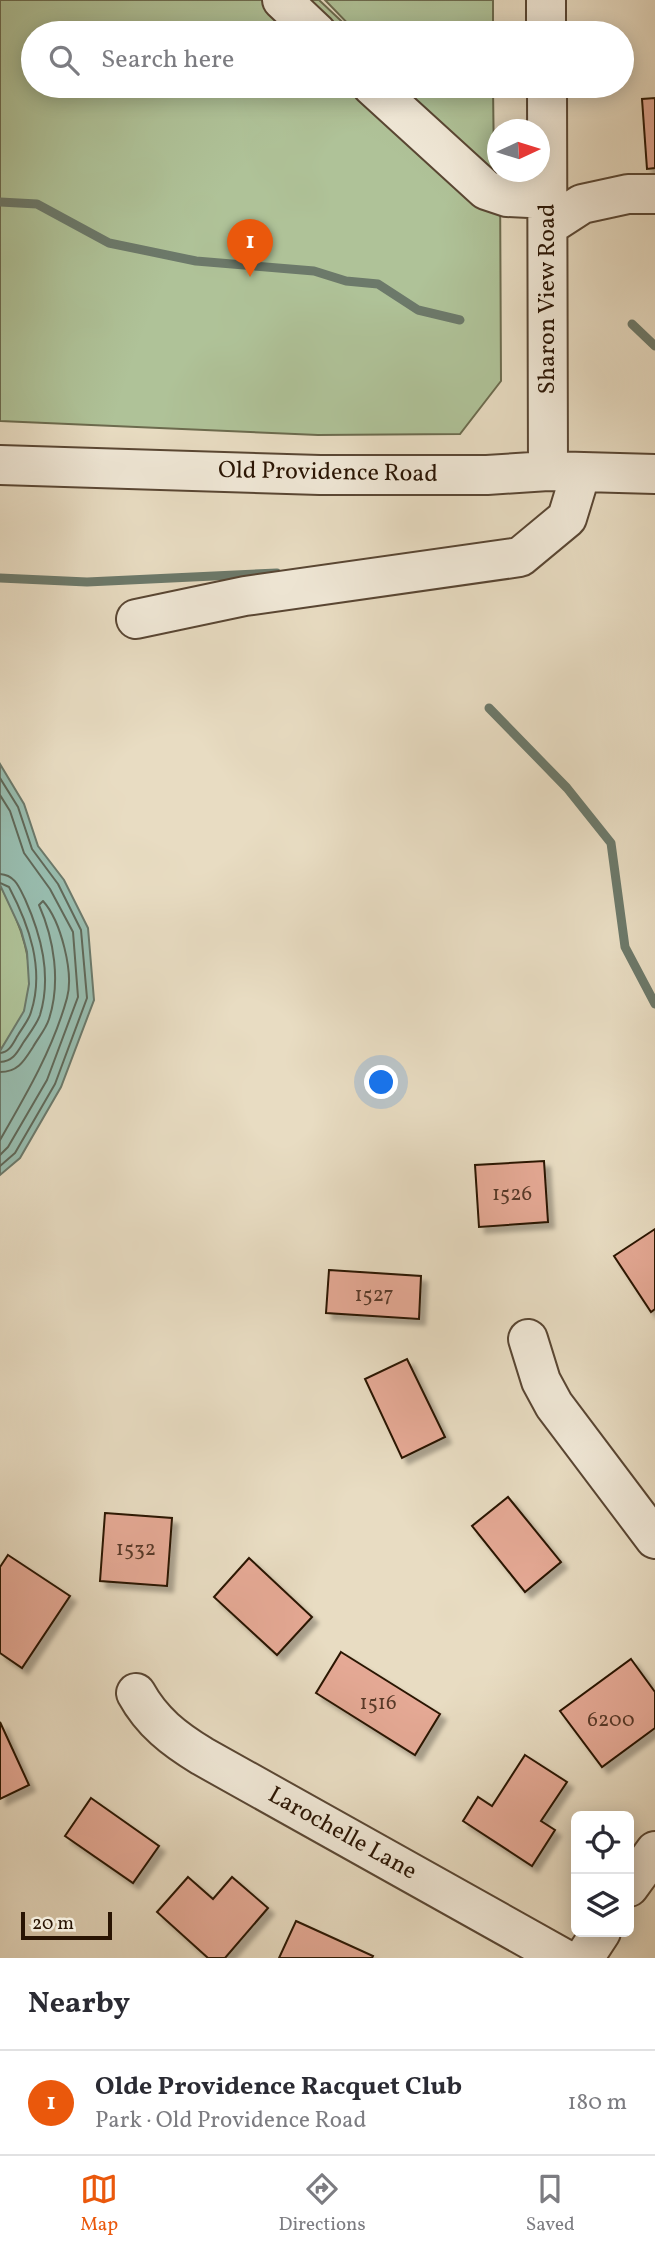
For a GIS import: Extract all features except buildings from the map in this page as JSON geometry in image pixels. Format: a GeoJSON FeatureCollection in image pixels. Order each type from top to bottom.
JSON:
{"type":"FeatureCollection","features":[{"type":"Feature","properties":{"kind":"street"},"geometry":{"type":"LineString","coordinates":[[282,0],[304,21]]}},
{"type":"Feature","properties":{"kind":"street"},"geometry":{"type":"LineString","coordinates":[[546,0],[546,21]]}},
{"type":"Feature","properties":{"kind":"street"},"geometry":{"type":"LineString","coordinates":[[385,98],[485,190],[549,213],[628,194],[655,194]]}},
{"type":"Feature","properties":{"kind":"street","name":"Sharon View Road"},"geometry":{"type":"LineString","coordinates":[[136,620],[245,596],[520,557],[567,518],[549,213],[547,98]]}},
{"type":"Feature","properties":{"kind":"street","name":"Old Providence Road"},"geometry":{"type":"LineString","coordinates":[[0,465],[320,475],[565,472],[655,474]]}},
{"type":"Feature","properties":{"kind":"street"},"geometry":{"type":"LineString","coordinates":[[528,1339],[541,1381],[554,1405],[655,1539]]}},
{"type":"Feature","properties":{"kind":"street","name":"Larochelle Lane"},"geometry":{"type":"LineString","coordinates":[[136,1693],[147,1712],[173,1738],[192,1750],[563,1958]]}},
{"type":"Feature","properties":{"kind":"street"},"geometry":{"type":"LineString","coordinates":[[634,1880],[655,1851]]}},
{"type":"Feature","properties":{"kind":"street"},"geometry":{"type":"LineString","coordinates":[[584,1958],[598,1937]]}},
{"type":"Feature","properties":{"kind":"shaded area"},"geometry":{"type":"Polygon","coordinates":[[[0,0],[319,0],[341,21],[21,21],[21,98],[493,98],[493,119],[487,119],[487,182],[500,182],[501,381],[460,434],[318,435],[0,421],[0,0]]]}},
{"type":"Feature","properties":{"kind":"shaded area"},"geometry":{"type":"Polygon","coordinates":[[[325,0],[493,0],[493,21],[345,21],[325,0]]]}},
{"type":"Feature","properties":{"kind":"shaded area"},"geometry":{"type":"Polygon","coordinates":[[[0,885],[20,929],[29,977],[25,1009],[0,1051],[0,885]]]}},
{"type":"Feature","properties":{"kind":"water"},"geometry":{"type":"Polygon","coordinates":[[[0,764],[24,804],[38,846],[64,880],[88,928],[94,1000],[61,1087],[20,1158],[0,1175],[0,1051],[24,1011],[29,984],[27,952],[21,930],[0,885],[0,764]]]}},
{"type":"Feature","properties":{"kind":"waterway"},"geometry":{"type":"LineString","coordinates":[[0,202],[37,204],[109,243],[196,261],[314,271],[346,281],[378,284],[418,310],[460,320]]}},
{"type":"Feature","properties":{"kind":"waterway"},"geometry":{"type":"LineString","coordinates":[[632,324],[655,346]]}},
{"type":"Feature","properties":{"kind":"waterway"},"geometry":{"type":"LineString","coordinates":[[0,578],[87,582],[277,573]]}},
{"type":"Feature","properties":{"kind":"waterway"},"geometry":{"type":"LineString","coordinates":[[489,708],[567,788],[611,843],[625,947],[655,1004]]}},
{"type":"Feature","properties":{"kind":"place","name":"Olde Providence Racquet Club"},"geometry":{"type":"Point","coordinates":[250,277]}}]}
